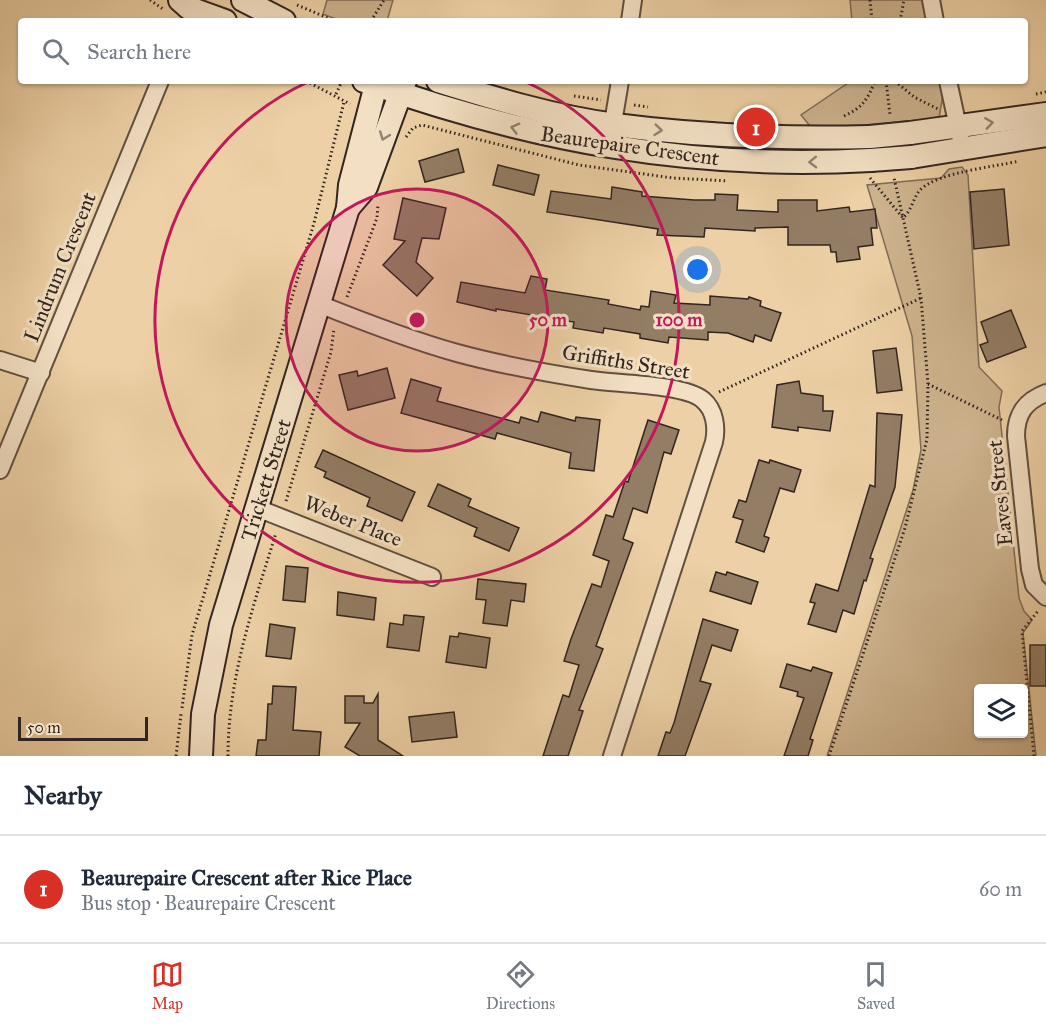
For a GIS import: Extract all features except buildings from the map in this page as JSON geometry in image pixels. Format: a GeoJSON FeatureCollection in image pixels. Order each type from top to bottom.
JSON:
{"type":"FeatureCollection","features":[{"type":"Feature","properties":{"kind":"street"},"geometry":{"type":"LineString","coordinates":[[243,0],[278,18]]}},
{"type":"Feature","properties":{"kind":"street"},"geometry":{"type":"LineString","coordinates":[[630,18],[633,0]]}},
{"type":"Feature","properties":{"kind":"street"},"geometry":{"type":"LineString","coordinates":[[931,0],[934,18]]}},
{"type":"Feature","properties":{"kind":"street"},"geometry":{"type":"LineString","coordinates":[[186,7],[217,18]]}},
{"type":"Feature","properties":{"kind":"street","name":"Lindrum Crescent"},"geometry":{"type":"LineString","coordinates":[[0,470],[159,84]]}},
{"type":"Feature","properties":{"kind":"street","name":"Trickett Street"},"geometry":{"type":"LineString","coordinates":[[201,756],[203,714],[221,626],[348,208],[350,185],[372,84]]}},
{"type":"Feature","properties":{"kind":"street","name":"Beaurepaire Crescent"},"geometry":{"type":"LineString","coordinates":[[382,84],[403,88],[529,132],[609,147],[711,159],[871,170],[911,157],[1046,135]]}},
{"type":"Feature","properties":{"kind":"street","name":"Beaurepaire Crescent"},"geometry":{"type":"LineString","coordinates":[[448,84],[511,103],[613,124],[722,135],[790,138],[870,137],[1046,114]]}},
{"type":"Feature","properties":{"kind":"street"},"geometry":{"type":"LineString","coordinates":[[609,147],[620,84]]}},
{"type":"Feature","properties":{"kind":"street"},"geometry":{"type":"LineString","coordinates":[[949,84],[963,150]]}},
{"type":"Feature","properties":{"kind":"street","name":"Trickett Street"},"geometry":{"type":"LineString","coordinates":[[348,208],[366,187],[403,88]]}},
{"type":"Feature","properties":{"kind":"street","name":"Griffiths Street"},"geometry":{"type":"LineString","coordinates":[[319,304],[406,338],[506,365],[594,381],[681,390],[703,399],[714,421],[714,442],[612,756]]}},
{"type":"Feature","properties":{"kind":"street"},"geometry":{"type":"LineString","coordinates":[[0,360],[41,373]]}},
{"type":"Feature","properties":{"kind":"street","name":"Eaves Street"},"geometry":{"type":"LineString","coordinates":[[1046,393],[1034,398],[1024,407],[1016,420],[1030,569],[1034,585],[1046,597]]}},
{"type":"Feature","properties":{"kind":"street","name":"Weber Place"},"geometry":{"type":"LineString","coordinates":[[257,508],[432,577]]}},
{"type":"Feature","properties":{"kind":"path"},"geometry":{"type":"LineString","coordinates":[[373,18],[384,0]]}},
{"type":"Feature","properties":{"kind":"path"},"geometry":{"type":"LineString","coordinates":[[870,0],[872,18]]}},
{"type":"Feature","properties":{"kind":"path"},"geometry":{"type":"LineString","coordinates":[[901,18],[904,0]]}},
{"type":"Feature","properties":{"kind":"path"},"geometry":{"type":"LineString","coordinates":[[306,10],[327,18]]}},
{"type":"Feature","properties":{"kind":"path"},"geometry":{"type":"LineString","coordinates":[[176,756],[192,635],[314,223],[344,102],[336,94],[313,84]]}},
{"type":"Feature","properties":{"kind":"path"},"geometry":{"type":"LineString","coordinates":[[336,94],[341,84]]}},
{"type":"Feature","properties":{"kind":"path"},"geometry":{"type":"LineString","coordinates":[[836,117],[845,116],[860,108],[868,98],[874,84]]}},
{"type":"Feature","properties":{"kind":"path"},"geometry":{"type":"LineString","coordinates":[[886,84],[890,118]]}},
{"type":"Feature","properties":{"kind":"path"},"geometry":{"type":"LineString","coordinates":[[899,84],[914,97],[938,109]]}},
{"type":"Feature","properties":{"kind":"path"},"geometry":{"type":"LineString","coordinates":[[405,139],[413,128],[423,125],[579,165],[654,176],[720,181]]}},
{"type":"Feature","properties":{"kind":"path"},"geometry":{"type":"LineString","coordinates":[[903,218],[920,191],[936,180],[1026,160]]}},
{"type":"Feature","properties":{"kind":"path"},"geometry":{"type":"LineString","coordinates":[[871,170],[903,218]]}},
{"type":"Feature","properties":{"kind":"path"},"geometry":{"type":"LineString","coordinates":[[829,756],[918,483],[927,439],[928,384],[921,298],[894,173]]}},
{"type":"Feature","properties":{"kind":"path"},"geometry":{"type":"LineString","coordinates":[[346,298],[377,218],[379,195]]}},
{"type":"Feature","properties":{"kind":"path"},"geometry":{"type":"LineString","coordinates":[[703,399],[921,298]]}},
{"type":"Feature","properties":{"kind":"path"},"geometry":{"type":"LineString","coordinates":[[228,756],[233,686],[243,642],[331,352],[334,330]]}},
{"type":"Feature","properties":{"kind":"path"},"geometry":{"type":"LineString","coordinates":[[928,384],[1002,420],[1005,417],[1016,420]]}},
{"type":"Feature","properties":{"kind":"path"},"geometry":{"type":"LineString","coordinates":[[1034,756],[1022,631],[1040,609],[1046,597]]}},
{"type":"Feature","properties":{"kind":"shaded area"},"geometry":{"type":"Polygon","coordinates":[[[327,0],[393,0],[388,18],[333,18],[323,14],[327,0]]]}},
{"type":"Feature","properties":{"kind":"shaded area"},"geometry":{"type":"Polygon","coordinates":[[[850,0],[924,0],[927,18],[852,18],[850,0]]]}},
{"type":"Feature","properties":{"kind":"shaded area"},"geometry":{"type":"Polygon","coordinates":[[[847,84],[941,84],[943,95],[939,118],[834,128],[810,126],[801,115],[847,84]]]}},
{"type":"Feature","properties":{"kind":"shaded area"},"geometry":{"type":"Polygon","coordinates":[[[962,167],[968,175],[979,367],[1002,391],[999,407],[1019,598],[1024,611],[1032,620],[1023,633],[1036,756],[827,756],[913,490],[921,450],[912,336],[867,185],[941,178],[949,169],[962,167]]]}},
{"type":"Feature","properties":{"kind":"place","name":"Beaurepaire Crescent after Rice Place"},"geometry":{"type":"Point","coordinates":[756,127]}}]}
